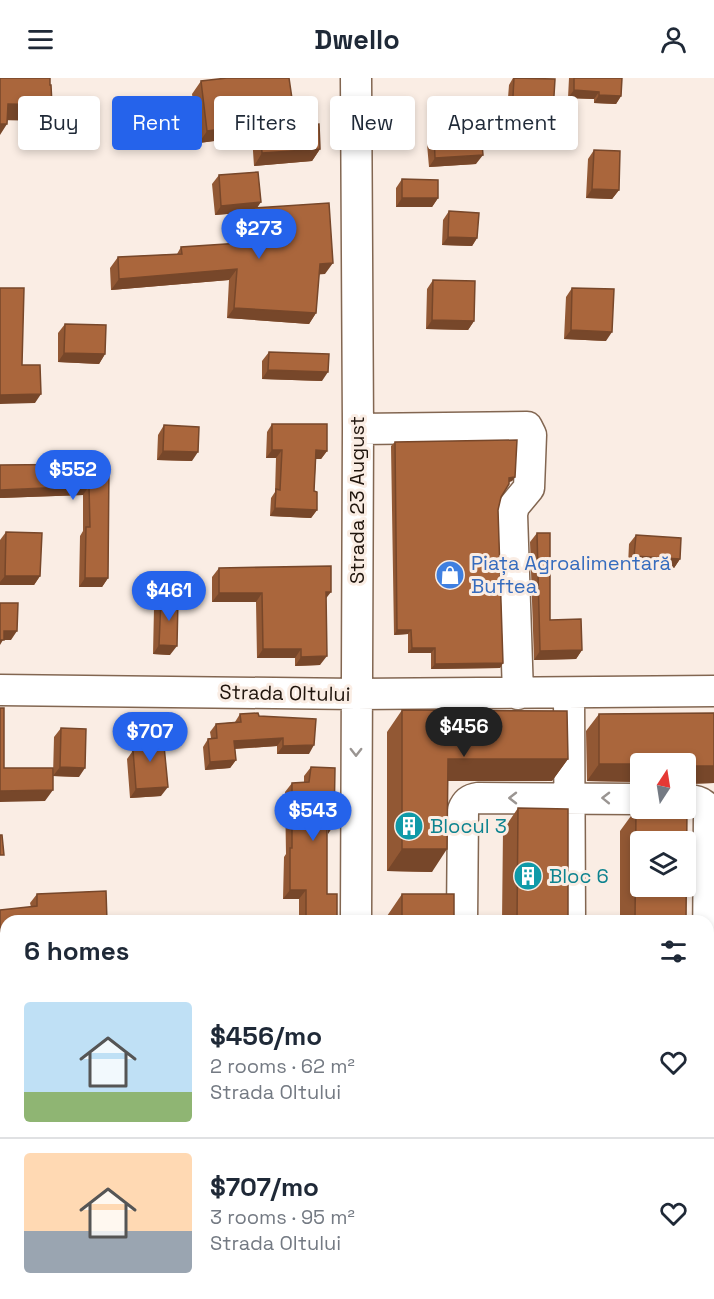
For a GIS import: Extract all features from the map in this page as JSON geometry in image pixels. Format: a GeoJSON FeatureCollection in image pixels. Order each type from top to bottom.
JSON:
{"type":"FeatureCollection","features":[{"type":"Feature","properties":{"kind":"street","name":"Strada 23 August"},"geometry":{"type":"LineString","coordinates":[[356,78],[358,429],[356,915]]}},
{"type":"Feature","properties":{"kind":"street"},"geometry":{"type":"LineString","coordinates":[[358,429],[527,427],[531,435],[529,488],[514,506],[512,513],[518,694]]}},
{"type":"Feature","properties":{"kind":"street","name":"Strada Oltului"},"geometry":{"type":"LineString","coordinates":[[0,690],[356,694],[714,691]]}},
{"type":"Feature","properties":{"kind":"street"},"geometry":{"type":"LineString","coordinates":[[569,693],[570,915]]}},
{"type":"Feature","properties":{"kind":"street"},"geometry":{"type":"LineString","coordinates":[[462,915],[463,810],[465,804],[471,799],[630,799]]}},
{"type":"Feature","properties":{"kind":"street"},"geometry":{"type":"LineString","coordinates":[[696,801],[701,802],[707,808],[709,815],[708,915]]}},
{"type":"Feature","properties":{"kind":"building"},"geometry":{"type":"Polygon","coordinates":[[[0,78],[50,78],[52,96],[18,96],[18,104],[8,104],[7,124],[0,124],[0,78]]]}},
{"type":"Feature","properties":{"kind":"building"},"geometry":{"type":"Polygon","coordinates":[[[227,78],[289,78],[292,96],[214,96],[214,130],[207,131],[201,81],[227,78]]]}},
{"type":"Feature","properties":{"kind":"building"},"geometry":{"type":"Polygon","coordinates":[[[514,78],[555,79],[554,96],[513,96],[514,78]]]}},
{"type":"Feature","properties":{"kind":"building"},"geometry":{"type":"Polygon","coordinates":[[[574,78],[622,78],[621,96],[574,90],[574,78]]]}},
{"type":"Feature","properties":{"kind":"building"},"geometry":{"type":"Polygon","coordinates":[[[319,124],[320,149],[318,149],[319,124]]]}},
{"type":"Feature","properties":{"kind":"building"},"geometry":{"type":"Polygon","coordinates":[[[262,150],[306,150],[262,153],[262,150]]]}},
{"type":"Feature","properties":{"kind":"building"},"geometry":{"type":"Polygon","coordinates":[[[435,150],[483,150],[483,155],[435,158],[435,150]]]}},
{"type":"Feature","properties":{"kind":"building"},"geometry":{"type":"Polygon","coordinates":[[[594,150],[620,151],[619,190],[592,189],[594,150]]]}},
{"type":"Feature","properties":{"kind":"building"},"geometry":{"type":"Polygon","coordinates":[[[258,172],[261,202],[221,206],[219,175],[258,172]]]}},
{"type":"Feature","properties":{"kind":"building"},"geometry":{"type":"Polygon","coordinates":[[[402,179],[438,180],[438,198],[402,198],[402,179]]]}},
{"type":"Feature","properties":{"kind":"building"},"geometry":{"type":"Polygon","coordinates":[[[329,203],[333,263],[320,264],[316,313],[234,308],[237,269],[119,279],[118,257],[182,254],[181,247],[256,242],[254,208],[329,203]]]}},
{"type":"Feature","properties":{"kind":"building"},"geometry":{"type":"Polygon","coordinates":[[[449,211],[479,213],[477,238],[448,237],[449,211]]]}},
{"type":"Feature","properties":{"kind":"building"},"geometry":{"type":"Polygon","coordinates":[[[433,280],[475,281],[474,321],[432,320],[433,280]]]}},
{"type":"Feature","properties":{"kind":"building"},"geometry":{"type":"Polygon","coordinates":[[[0,288],[24,288],[22,365],[40,365],[41,394],[0,395],[0,288]]]}},
{"type":"Feature","properties":{"kind":"building"},"geometry":{"type":"Polygon","coordinates":[[[572,288],[614,289],[612,332],[571,330],[572,288]]]}},
{"type":"Feature","properties":{"kind":"building"},"geometry":{"type":"Polygon","coordinates":[[[65,324],[106,325],[105,354],[64,353],[65,324]]]}},
{"type":"Feature","properties":{"kind":"building"},"geometry":{"type":"Polygon","coordinates":[[[269,352],[329,354],[328,372],[268,370],[269,352]]]}},
{"type":"Feature","properties":{"kind":"building"},"geometry":{"type":"Polygon","coordinates":[[[272,424],[327,424],[327,451],[316,450],[314,491],[317,492],[317,510],[275,508],[276,489],[280,490],[282,450],[272,450],[272,424]]]}},
{"type":"Feature","properties":{"kind":"building"},"geometry":{"type":"Polygon","coordinates":[[[164,425],[199,427],[198,452],[163,451],[164,425]]]}},
{"type":"Feature","properties":{"kind":"building","name":"Piața Agroalimentară Buftea"},"geometry":{"type":"Polygon","coordinates":[[[517,440],[515,477],[509,478],[509,484],[501,497],[498,510],[503,663],[435,664],[435,648],[412,648],[411,630],[397,630],[395,442],[517,440]]]}},
{"type":"Feature","properties":{"kind":"building"},"geometry":{"type":"Polygon","coordinates":[[[109,464],[108,578],[85,578],[86,527],[90,527],[89,486],[0,490],[0,465],[109,464]]]}},
{"type":"Feature","properties":{"kind":"building"},"geometry":{"type":"Polygon","coordinates":[[[6,532],[42,533],[40,576],[5,576],[6,532]]]}},
{"type":"Feature","properties":{"kind":"building"},"geometry":{"type":"Polygon","coordinates":[[[537,533],[550,533],[550,620],[581,619],[582,650],[540,651],[537,533]]]}},
{"type":"Feature","properties":{"kind":"building"},"geometry":{"type":"Polygon","coordinates":[[[636,535],[681,538],[680,559],[634,556],[636,535]]]}},
{"type":"Feature","properties":{"kind":"building"},"geometry":{"type":"Polygon","coordinates":[[[331,566],[331,592],[326,592],[327,656],[301,657],[301,649],[263,649],[262,593],[219,593],[219,568],[331,566]]]}},
{"type":"Feature","properties":{"kind":"building"},"geometry":{"type":"Polygon","coordinates":[[[161,599],[178,599],[177,646],[159,645],[161,599]]]}},
{"type":"Feature","properties":{"kind":"building"},"geometry":{"type":"Polygon","coordinates":[[[0,603],[18,603],[17,631],[4,631],[4,640],[0,640],[0,603]]]}},
{"type":"Feature","properties":{"kind":"building"},"geometry":{"type":"Polygon","coordinates":[[[0,708],[4,708],[4,768],[53,768],[53,790],[0,791],[0,708]]]}},
{"type":"Feature","properties":{"kind":"building"},"geometry":{"type":"Polygon","coordinates":[[[402,710],[567,711],[568,759],[448,759],[447,849],[402,849],[402,710]]]}},
{"type":"Feature","properties":{"kind":"building"},"geometry":{"type":"Polygon","coordinates":[[[258,713],[259,716],[316,719],[314,745],[283,746],[283,738],[234,741],[236,760],[210,762],[208,739],[217,738],[216,724],[241,722],[240,714],[258,713]]]}},
{"type":"Feature","properties":{"kind":"building"},"geometry":{"type":"Polygon","coordinates":[[[714,713],[714,766],[696,766],[696,753],[630,753],[630,764],[599,764],[599,714],[714,713]]]}},
{"type":"Feature","properties":{"kind":"building"},"geometry":{"type":"Polygon","coordinates":[[[61,728],[86,729],[85,768],[60,767],[61,728]]]}},
{"type":"Feature","properties":{"kind":"building"},"geometry":{"type":"Polygon","coordinates":[[[163,735],[168,787],[136,789],[133,750],[139,750],[138,736],[163,735]]]}},
{"type":"Feature","properties":{"kind":"building"},"geometry":{"type":"Polygon","coordinates":[[[311,767],[335,768],[334,825],[327,824],[327,894],[337,894],[337,915],[306,915],[306,890],[290,890],[292,783],[309,782],[311,767]]]}},
{"type":"Feature","properties":{"kind":"building"},"geometry":{"type":"Polygon","coordinates":[[[518,808],[568,809],[568,915],[517,915],[518,808]]]}},
{"type":"Feature","properties":{"kind":"building"},"geometry":{"type":"Polygon","coordinates":[[[636,819],[687,819],[687,831],[636,831],[636,819]]]}},
{"type":"Feature","properties":{"kind":"building"},"geometry":{"type":"Polygon","coordinates":[[[0,835],[2,835],[4,855],[0,855],[0,835]]]}},
{"type":"Feature","properties":{"kind":"building"},"geometry":{"type":"Polygon","coordinates":[[[106,891],[107,915],[0,915],[0,910],[37,906],[37,894],[106,891]]]}},
{"type":"Feature","properties":{"kind":"building"},"geometry":{"type":"Polygon","coordinates":[[[402,894],[454,894],[454,915],[402,915],[402,894]]]}},
{"type":"Feature","properties":{"kind":"building"},"geometry":{"type":"Polygon","coordinates":[[[635,897],[686,897],[686,915],[635,915],[635,897]]]}},
{"type":"Feature","properties":{"kind":"place","name":"Piața Agroalimentară Buftea"},"geometry":{"type":"Point","coordinates":[450,575]}},
{"type":"Feature","properties":{"kind":"place","name":"Blocul 3"},"geometry":{"type":"Point","coordinates":[409,826]}},
{"type":"Feature","properties":{"kind":"place","name":"Bloc 6"},"geometry":{"type":"Point","coordinates":[528,876]}}]}
